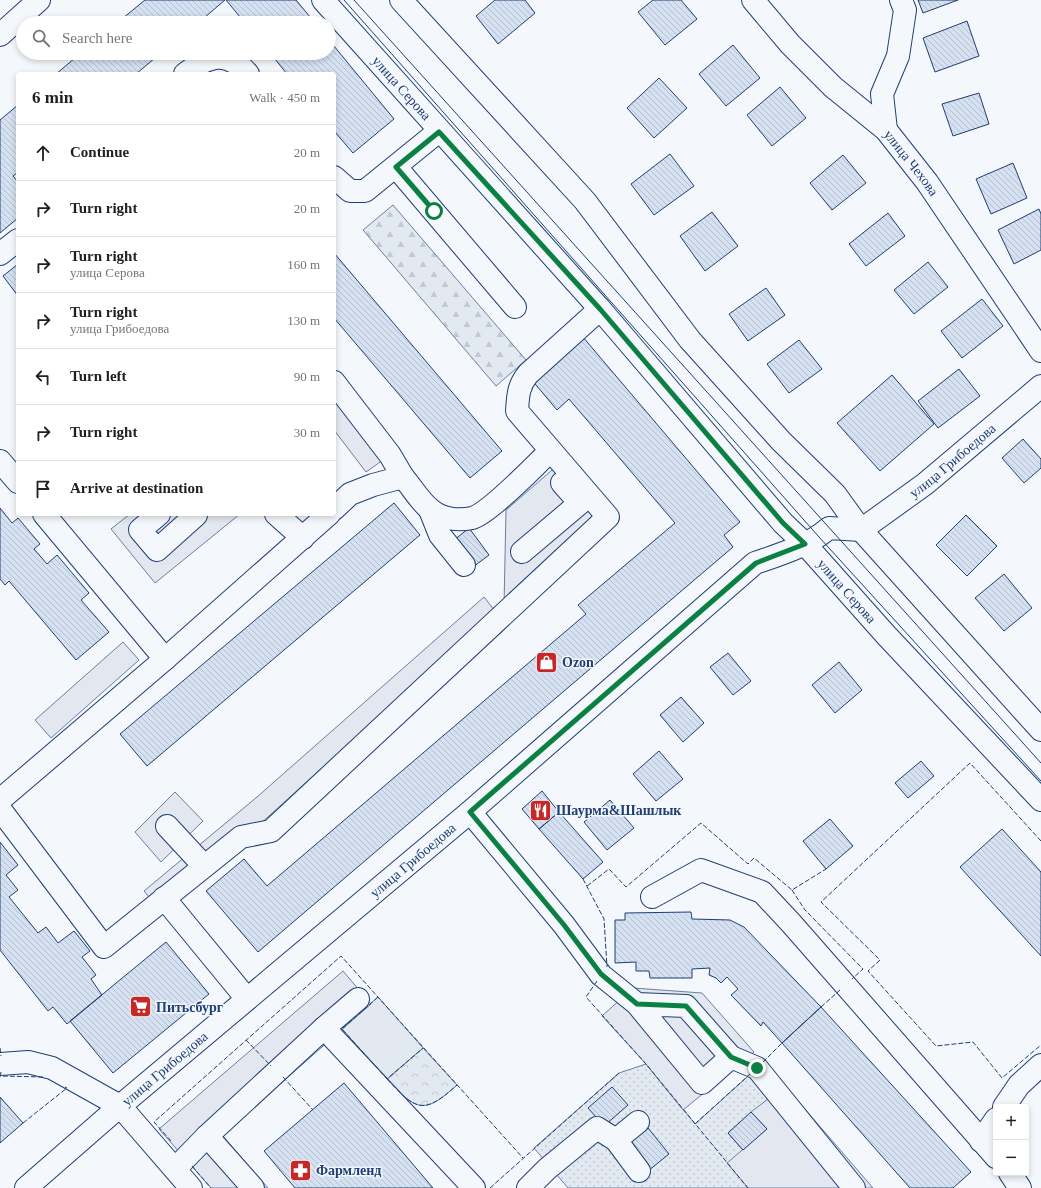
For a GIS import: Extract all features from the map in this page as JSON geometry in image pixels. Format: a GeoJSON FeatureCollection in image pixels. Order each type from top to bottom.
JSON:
{"type":"FeatureCollection","features":[{"type":"Feature","properties":{"kind":"street"},"geometry":{"type":"LineString","coordinates":[[21,16],[40,0]]}},
{"type":"Feature","properties":{"kind":"street","name":"улица Серова"},"geometry":{"type":"LineString","coordinates":[[323,0],[439,132],[600,309],[783,523],[805,544],[886,635],[1041,800]]}},
{"type":"Feature","properties":{"kind":"street"},"geometry":{"type":"LineString","coordinates":[[402,0],[585,201],[690,340],[780,441],[836,494],[861,530],[1041,730]]}},
{"type":"Feature","properties":{"kind":"street","name":"улица Чехова"},"geometry":{"type":"LineString","coordinates":[[753,0],[790,44],[833,87],[886,130],[928,182],[1041,351]]}},
{"type":"Feature","properties":{"kind":"street"},"geometry":{"type":"LineString","coordinates":[[886,130],[882,94],[898,56],[905,10],[901,0]]}},
{"type":"Feature","properties":{"kind":"street"},"geometry":{"type":"LineString","coordinates":[[0,34],[16,20]]}},
{"type":"Feature","properties":{"kind":"street"},"geometry":{"type":"LineString","coordinates":[[188,72],[205,60]]}},
{"type":"Feature","properties":{"kind":"street"},"geometry":{"type":"LineString","coordinates":[[230,60],[242,67],[246,72]]}},
{"type":"Feature","properties":{"kind":"street"},"geometry":{"type":"LineString","coordinates":[[336,179],[350,191],[365,191],[439,132]]}},
{"type":"Feature","properties":{"kind":"street"},"geometry":{"type":"LineString","coordinates":[[396,167],[515,307]]}},
{"type":"Feature","properties":{"kind":"street"},"geometry":{"type":"LineString","coordinates":[[0,254],[16,242]]}},
{"type":"Feature","properties":{"kind":"street"},"geometry":{"type":"LineString","coordinates":[[522,552],[580,503],[545,456],[517,411],[518,394],[521,383],[528,374],[600,309]]}},
{"type":"Feature","properties":{"kind":"street"},"geometry":{"type":"LineString","coordinates":[[336,385],[390,455],[403,477],[430,510],[440,535],[464,565]]}},
{"type":"Feature","properties":{"kind":"street","name":"улица Грибоедова"},"geometry":{"type":"LineString","coordinates":[[26,1188],[120,1106],[470,812],[756,563],[805,544],[819,537],[829,528],[861,530],[925,484],[1041,386]]}},
{"type":"Feature","properties":{"kind":"street"},"geometry":{"type":"LineString","coordinates":[[430,510],[444,517],[456,519],[472,518],[489,507],[545,456]]}},
{"type":"Feature","properties":{"kind":"street"},"geometry":{"type":"LineString","coordinates":[[0,809],[104,946],[241,837],[271,831],[608,517],[545,456]]}},
{"type":"Feature","properties":{"kind":"street"},"geometry":{"type":"LineString","coordinates":[[0,461],[16,480]]}},
{"type":"Feature","properties":{"kind":"street"},"geometry":{"type":"LineString","coordinates":[[336,507],[350,494],[373,485],[403,477]]}},
{"type":"Feature","properties":{"kind":"street"},"geometry":{"type":"LineString","coordinates":[[46,516],[165,660]]}},
{"type":"Feature","properties":{"kind":"street"},"geometry":{"type":"LineString","coordinates":[[157,516],[140,530],[157,550],[194,516]]}},
{"type":"Feature","properties":{"kind":"street"},"geometry":{"type":"LineString","coordinates":[[278,516],[303,538]]}},
{"type":"Feature","properties":{"kind":"street"},"geometry":{"type":"LineString","coordinates":[[0,800],[165,660],[327,516]]}},
{"type":"Feature","properties":{"kind":"street"},"geometry":{"type":"LineString","coordinates":[[470,812],[564,925],[601,974],[637,1004],[702,1083],[731,1057]]}},
{"type":"Feature","properties":{"kind":"street"},"geometry":{"type":"LineString","coordinates":[[167,826],[204,866]]}},
{"type":"Feature","properties":{"kind":"street"},"geometry":{"type":"LineString","coordinates":[[652,897],[701,870],[762,892],[796,928],[993,1154]]}},
{"type":"Feature","properties":{"kind":"street"},"geometry":{"type":"LineString","coordinates":[[164,898],[247,999]]}},
{"type":"Feature","properties":{"kind":"street"},"geometry":{"type":"LineString","coordinates":[[175,1169],[207,1136],[324,1028],[358,999]]}},
{"type":"Feature","properties":{"kind":"street"},"geometry":{"type":"LineString","coordinates":[[637,1004],[686,1006],[731,1057],[757,1068],[854,1188]]}},
{"type":"Feature","properties":{"kind":"street"},"geometry":{"type":"LineString","coordinates":[[324,1028],[474,1188]]}},
{"type":"Feature","properties":{"kind":"street"},"geometry":{"type":"LineString","coordinates":[[0,1064],[28,1062],[52,1068],[120,1106],[191,1188]]}},
{"type":"Feature","properties":{"kind":"street"},"geometry":{"type":"LineString","coordinates":[[1006,1104],[1019,1084],[1041,1065]]}},
{"type":"Feature","properties":{"kind":"street"},"geometry":{"type":"LineString","coordinates":[[616,1140],[638,1122]]}},
{"type":"Feature","properties":{"kind":"street"},"geometry":{"type":"LineString","coordinates":[[981,1141],[993,1123]]}},
{"type":"Feature","properties":{"kind":"street"},"geometry":{"type":"LineString","coordinates":[[528,1188],[547,1169],[597,1128],[616,1140],[639,1171]]}},
{"type":"Feature","properties":{"kind":"street"},"geometry":{"type":"LineString","coordinates":[[207,1136],[253,1188]]}},
{"type":"Feature","properties":{"kind":"street"},"geometry":{"type":"LineString","coordinates":[[1012,1176],[1021,1187],[1020,1188]]}},
{"type":"Feature","properties":{"kind":"green space"},"geometry":{"type":"Polygon","coordinates":[[[393,205],[526,360],[496,386],[363,230],[393,205]]]}},
{"type":"Feature","properties":{"kind":"green space"},"geometry":{"type":"Polygon","coordinates":[[[378,997],[423,1048],[387,1079],[342,1029],[378,997]]]}},
{"type":"Feature","properties":{"kind":"green space"},"geometry":{"type":"Polygon","coordinates":[[[423,1048],[457,1085],[436,1102],[428,1105],[413,1103],[387,1079],[423,1048]]]}},
{"type":"Feature","properties":{"kind":"green space"},"geometry":{"type":"Polygon","coordinates":[[[646,1064],[695,1124],[754,1071],[774,1094],[728,1133],[743,1150],[763,1188],[568,1188],[534,1148],[619,1073],[646,1064]]]}},
{"type":"Feature","properties":{"kind":"shaded area"},"geometry":{"type":"Polygon","coordinates":[[[336,397],[383,460],[366,472],[336,433],[336,397]]]}},
{"type":"Feature","properties":{"kind":"shaded area"},"geometry":{"type":"Polygon","coordinates":[[[559,464],[604,516],[504,606],[506,510],[559,464]]]}},
{"type":"Feature","properties":{"kind":"shaded area"},"geometry":{"type":"Polygon","coordinates":[[[127,516],[238,516],[155,583],[111,529],[127,516]]]}},
{"type":"Feature","properties":{"kind":"shaded area"},"geometry":{"type":"Polygon","coordinates":[[[484,597],[495,611],[259,825],[154,903],[144,891],[257,797],[484,597]]]}},
{"type":"Feature","properties":{"kind":"shaded area"},"geometry":{"type":"Polygon","coordinates":[[[123,642],[139,660],[51,738],[35,720],[123,642]]]}},
{"type":"Feature","properties":{"kind":"shaded area"},"geometry":{"type":"Polygon","coordinates":[[[175,792],[203,821],[161,862],[135,832],[175,792]]]}},
{"type":"Feature","properties":{"kind":"shaded area"},"geometry":{"type":"Polygon","coordinates":[[[343,971],[371,1004],[222,1135],[268,1188],[211,1188],[159,1129],[343,971]]]}},
{"type":"Feature","properties":{"kind":"shaded area"},"geometry":{"type":"Polygon","coordinates":[[[633,988],[702,993],[754,1052],[683,1110],[646,1064],[602,1016],[633,988]]]}},
{"type":"Feature","properties":{"kind":"shaded area"},"geometry":{"type":"Polygon","coordinates":[[[785,1086],[873,1188],[748,1188],[727,1163],[767,1129],[751,1112],[785,1086]]]}},
{"type":"Feature","properties":{"kind":"building"},"geometry":{"type":"Polygon","coordinates":[[[145,0],[225,0],[206,16],[126,16],[145,0]]]}},
{"type":"Feature","properties":{"kind":"building"},"geometry":{"type":"Polygon","coordinates":[[[226,0],[296,0],[309,16],[239,16],[226,0]]]}},
{"type":"Feature","properties":{"kind":"building"},"geometry":{"type":"Polygon","coordinates":[[[495,0],[525,0],[535,13],[498,44],[476,16],[495,0]]]}},
{"type":"Feature","properties":{"kind":"building"},"geometry":{"type":"Polygon","coordinates":[[[653,0],[681,0],[697,19],[665,45],[638,12],[653,0]]]}},
{"type":"Feature","properties":{"kind":"building"},"geometry":{"type":"Polygon","coordinates":[[[918,0],[958,0],[923,13],[918,0]]]}},
{"type":"Feature","properties":{"kind":"building"},"geometry":{"type":"Polygon","coordinates":[[[967,21],[979,56],[935,72],[923,38],[967,21]]]}},
{"type":"Feature","properties":{"kind":"building"},"geometry":{"type":"Polygon","coordinates":[[[733,45],[760,78],[726,106],[699,74],[733,45]]]}},
{"type":"Feature","properties":{"kind":"building"},"geometry":{"type":"Polygon","coordinates":[[[336,49],[394,119],[353,153],[336,133],[336,72],[285,72],[276,60],[336,60],[336,49]]]}},
{"type":"Feature","properties":{"kind":"building"},"geometry":{"type":"Polygon","coordinates":[[[73,60],[153,60],[138,72],[58,72],[73,60]]]}},
{"type":"Feature","properties":{"kind":"building"},"geometry":{"type":"Polygon","coordinates":[[[659,78],[687,108],[654,138],[627,108],[659,78]]]}},
{"type":"Feature","properties":{"kind":"building"},"geometry":{"type":"Polygon","coordinates":[[[780,87],[806,118],[772,146],[747,115],[780,87]]]}},
{"type":"Feature","properties":{"kind":"building"},"geometry":{"type":"Polygon","coordinates":[[[979,93],[989,124],[953,136],[942,104],[979,93]]]}},
{"type":"Feature","properties":{"kind":"building"},"geometry":{"type":"Polygon","coordinates":[[[16,107],[16,174],[13,176],[16,180],[16,220],[0,233],[0,120],[16,107]]]}},
{"type":"Feature","properties":{"kind":"building"},"geometry":{"type":"Polygon","coordinates":[[[670,154],[694,186],[654,215],[631,184],[670,154]]]}},
{"type":"Feature","properties":{"kind":"building"},"geometry":{"type":"Polygon","coordinates":[[[843,155],[866,183],[832,210],[810,183],[843,155]]]}},
{"type":"Feature","properties":{"kind":"building"},"geometry":{"type":"Polygon","coordinates":[[[1013,163],[1027,198],[991,214],[976,179],[1013,163]]]}},
{"type":"Feature","properties":{"kind":"building"},"geometry":{"type":"Polygon","coordinates":[[[1039,209],[1041,214],[1041,250],[1014,264],[998,230],[1039,209]]]}},
{"type":"Feature","properties":{"kind":"building"},"geometry":{"type":"Polygon","coordinates":[[[712,212],[738,246],[705,271],[680,236],[712,212]]]}},
{"type":"Feature","properties":{"kind":"building"},"geometry":{"type":"Polygon","coordinates":[[[888,213],[905,236],[866,266],[849,244],[888,213]]]}},
{"type":"Feature","properties":{"kind":"building"},"geometry":{"type":"Polygon","coordinates":[[[336,255],[502,451],[470,478],[336,320],[336,255]]]}},
{"type":"Feature","properties":{"kind":"building"},"geometry":{"type":"Polygon","coordinates":[[[928,262],[948,287],[914,314],[894,290],[928,262]]]}},
{"type":"Feature","properties":{"kind":"building"},"geometry":{"type":"Polygon","coordinates":[[[16,266],[16,293],[3,276],[16,266]]]}},
{"type":"Feature","properties":{"kind":"building"},"geometry":{"type":"Polygon","coordinates":[[[766,288],[785,315],[748,341],[729,314],[766,288]]]}},
{"type":"Feature","properties":{"kind":"building"},"geometry":{"type":"Polygon","coordinates":[[[982,299],[1003,326],[962,358],[941,331],[982,299]]]}},
{"type":"Feature","properties":{"kind":"building"},"geometry":{"type":"Polygon","coordinates":[[[582,336],[740,522],[724,535],[733,547],[258,952],[206,891],[244,859],[267,886],[586,614],[578,605],[675,523],[569,399],[557,410],[531,379],[582,336]]]}},
{"type":"Feature","properties":{"kind":"building"},"geometry":{"type":"Polygon","coordinates":[[[799,340],[822,369],[789,393],[767,364],[799,340]]]}},
{"type":"Feature","properties":{"kind":"building"},"geometry":{"type":"Polygon","coordinates":[[[959,369],[980,396],[938,428],[918,401],[959,369]]]}},
{"type":"Feature","properties":{"kind":"building"},"geometry":{"type":"Polygon","coordinates":[[[892,375],[934,424],[880,471],[837,423],[892,375]]]}},
{"type":"Feature","properties":{"kind":"building"},"geometry":{"type":"Polygon","coordinates":[[[1023,439],[1041,459],[1041,468],[1024,483],[1002,458],[1023,439]]]}},
{"type":"Feature","properties":{"kind":"building"},"geometry":{"type":"Polygon","coordinates":[[[394,503],[420,535],[147,766],[120,734],[394,503]]]}},
{"type":"Feature","properties":{"kind":"building"},"geometry":{"type":"Polygon","coordinates":[[[0,508],[12,523],[18,518],[40,544],[34,549],[47,564],[57,555],[89,593],[81,600],[109,632],[76,660],[9,581],[5,585],[0,579],[0,508]]]}},
{"type":"Feature","properties":{"kind":"building"},"geometry":{"type":"Polygon","coordinates":[[[966,515],[997,546],[967,576],[936,545],[966,515]]]}},
{"type":"Feature","properties":{"kind":"building"},"geometry":{"type":"Polygon","coordinates":[[[469,528],[489,555],[473,567],[453,541],[469,528]]]}},
{"type":"Feature","properties":{"kind":"building"},"geometry":{"type":"Polygon","coordinates":[[[1004,574],[1032,608],[1004,631],[975,598],[1004,574]]]}},
{"type":"Feature","properties":{"kind":"building"},"geometry":{"type":"Polygon","coordinates":[[[728,653],[751,681],[733,695],[710,667],[728,653]]]}},
{"type":"Feature","properties":{"kind":"building"},"geometry":{"type":"Polygon","coordinates":[[[839,662],[862,690],[835,713],[812,685],[839,662]]]}},
{"type":"Feature","properties":{"kind":"building"},"geometry":{"type":"Polygon","coordinates":[[[681,697],[704,723],[683,742],[660,715],[681,697]]]}},
{"type":"Feature","properties":{"kind":"building"},"geometry":{"type":"Polygon","coordinates":[[[659,751],[683,779],[656,801],[633,774],[659,751]]]}},
{"type":"Feature","properties":{"kind":"building"},"geometry":{"type":"Polygon","coordinates":[[[921,761],[934,776],[908,798],[895,783],[921,761]]]}},
{"type":"Feature","properties":{"kind":"building","name":"Шаурма&Шашлык"},"geometry":{"type":"Polygon","coordinates":[[[542,791],[559,812],[539,829],[522,809],[542,791]]]}},
{"type":"Feature","properties":{"kind":"building"},"geometry":{"type":"Polygon","coordinates":[[[610,800],[634,828],[607,850],[584,822],[610,800]]]}},
{"type":"Feature","properties":{"kind":"building"},"geometry":{"type":"Polygon","coordinates":[[[559,812],[603,862],[583,879],[539,829],[559,812]]]}},
{"type":"Feature","properties":{"kind":"building"},"geometry":{"type":"Polygon","coordinates":[[[830,819],[853,846],[826,869],[803,841],[830,819]]]}},
{"type":"Feature","properties":{"kind":"building"},"geometry":{"type":"Polygon","coordinates":[[[1002,829],[1041,872],[1041,956],[960,867],[1002,829]]]}},
{"type":"Feature","properties":{"kind":"building"},"geometry":{"type":"Polygon","coordinates":[[[0,842],[18,865],[6,875],[18,890],[9,897],[38,933],[46,927],[58,943],[74,931],[90,951],[82,957],[96,975],[91,979],[102,995],[67,1024],[53,1007],[48,1011],[0,950],[0,842]]]}},
{"type":"Feature","properties":{"kind":"building"},"geometry":{"type":"Polygon","coordinates":[[[691,912],[692,919],[730,920],[744,927],[821,1007],[782,1043],[763,1022],[761,1026],[731,995],[738,989],[727,977],[721,983],[716,978],[709,975],[710,968],[692,969],[692,978],[650,978],[649,971],[636,971],[636,962],[615,963],[615,920],[625,920],[625,913],[691,912]]]}},
{"type":"Feature","properties":{"kind":"building","name":"Питьсбург"},"geometry":{"type":"Polygon","coordinates":[[[166,942],[209,994],[113,1073],[70,1021],[166,942]]]}},
{"type":"Feature","properties":{"kind":"building"},"geometry":{"type":"Polygon","coordinates":[[[821,1007],[971,1172],[953,1188],[910,1188],[782,1043],[821,1007]]]}},
{"type":"Feature","properties":{"kind":"building"},"geometry":{"type":"Polygon","coordinates":[[[344,1083],[433,1188],[295,1188],[264,1151],[344,1083]]]}},
{"type":"Feature","properties":{"kind":"building"},"geometry":{"type":"Polygon","coordinates":[[[612,1087],[628,1105],[604,1126],[588,1108],[612,1087]]]}},
{"type":"Feature","properties":{"kind":"building"},"geometry":{"type":"Polygon","coordinates":[[[0,1097],[23,1123],[0,1143],[0,1097]]]}},
{"type":"Feature","properties":{"kind":"building"},"geometry":{"type":"Polygon","coordinates":[[[751,1112],[767,1129],[743,1150],[728,1133],[751,1112]]]}},
{"type":"Feature","properties":{"kind":"building"},"geometry":{"type":"Polygon","coordinates":[[[648,1128],[669,1154],[648,1171],[627,1145],[648,1128]]]}},
{"type":"Feature","properties":{"kind":"tram line"},"geometry":{"type":"LineString","coordinates":[[344,0],[819,537],[1041,781]]}},
{"type":"Feature","properties":{"kind":"tram line"},"geometry":{"type":"LineString","coordinates":[[354,0],[1041,763]]}},
{"type":"Feature","properties":{"kind":"fence"},"geometry":{"type":"LineString","coordinates":[[1041,841],[970,763],[821,902],[880,960],[868,971],[936,1046],[973,1042],[1002,1078],[1041,1045]]}},
{"type":"Feature","properties":{"kind":"fence"},"geometry":{"type":"LineString","coordinates":[[587,886],[609,869],[626,887],[701,823],[748,864],[754,858],[792,890],[826,869]]}},
{"type":"Feature","properties":{"kind":"fence"},"geometry":{"type":"LineString","coordinates":[[583,879],[604,919],[607,967]]}},
{"type":"Feature","properties":{"kind":"fence"},"geometry":{"type":"LineString","coordinates":[[792,890],[805,910],[863,969],[852,979]]}},
{"type":"Feature","properties":{"kind":"fence"},"geometry":{"type":"LineString","coordinates":[[171,1141],[154,1122],[341,956],[523,1158]]}},
{"type":"Feature","properties":{"kind":"fence"},"geometry":{"type":"LineString","coordinates":[[597,981],[586,997],[646,1064],[748,1188]]}},
{"type":"Feature","properties":{"kind":"fence"},"geometry":{"type":"LineString","coordinates":[[821,1007],[840,990]]}},
{"type":"Feature","properties":{"kind":"fence"},"geometry":{"type":"LineString","coordinates":[[378,997],[342,1029],[387,1079],[423,1048]]}},
{"type":"Feature","properties":{"kind":"fence"},"geometry":{"type":"LineString","coordinates":[[246,1040],[271,1066]]}},
{"type":"Feature","properties":{"kind":"fence"},"geometry":{"type":"LineString","coordinates":[[763,1062],[782,1043]]}},
{"type":"Feature","properties":{"kind":"fence"},"geometry":{"type":"LineString","coordinates":[[0,1048],[1,1056]]}},
{"type":"Feature","properties":{"kind":"fence"},"geometry":{"type":"LineString","coordinates":[[1,1072],[0,1076],[44,1077]]}},
{"type":"Feature","properties":{"kind":"fence"},"geometry":{"type":"LineString","coordinates":[[490,1188],[619,1073]]}},
{"type":"Feature","properties":{"kind":"fence"},"geometry":{"type":"LineString","coordinates":[[695,1124],[750,1074]]}},
{"type":"Feature","properties":{"kind":"fence"},"geometry":{"type":"LineString","coordinates":[[283,1077],[313,1110]]}},
{"type":"Feature","properties":{"kind":"fence"},"geometry":{"type":"LineString","coordinates":[[387,1079],[405,1097],[413,1103],[420,1105],[428,1105],[436,1102],[457,1085]]}},
{"type":"Feature","properties":{"kind":"fence"},"geometry":{"type":"LineString","coordinates":[[23,1123],[67,1088],[65,1087]]}},
{"type":"Feature","properties":{"kind":"fence"},"geometry":{"type":"LineString","coordinates":[[192,1166],[211,1188]]}},
{"type":"Feature","properties":{"kind":"place","name":"Ozon"},"geometry":{"type":"Point","coordinates":[546,662]}},
{"type":"Feature","properties":{"kind":"place","name":"Шаурма&Шашлык"},"geometry":{"type":"Point","coordinates":[541,810]}},
{"type":"Feature","properties":{"kind":"place","name":"Питьсбург"},"geometry":{"type":"Point","coordinates":[140,1007]}},
{"type":"Feature","properties":{"kind":"place","name":"Фармленд"},"geometry":{"type":"Point","coordinates":[300,1170]}},
{"type":"Feature","properties":{"kind":"route"},"geometry":{"type":"LineString","coordinates":[[434,211],[396,167],[439,132],[600,309],[783,523],[805,544],[756,563],[470,812],[564,925],[601,974],[637,1004],[686,1006],[731,1057],[757,1068]]}}]}
